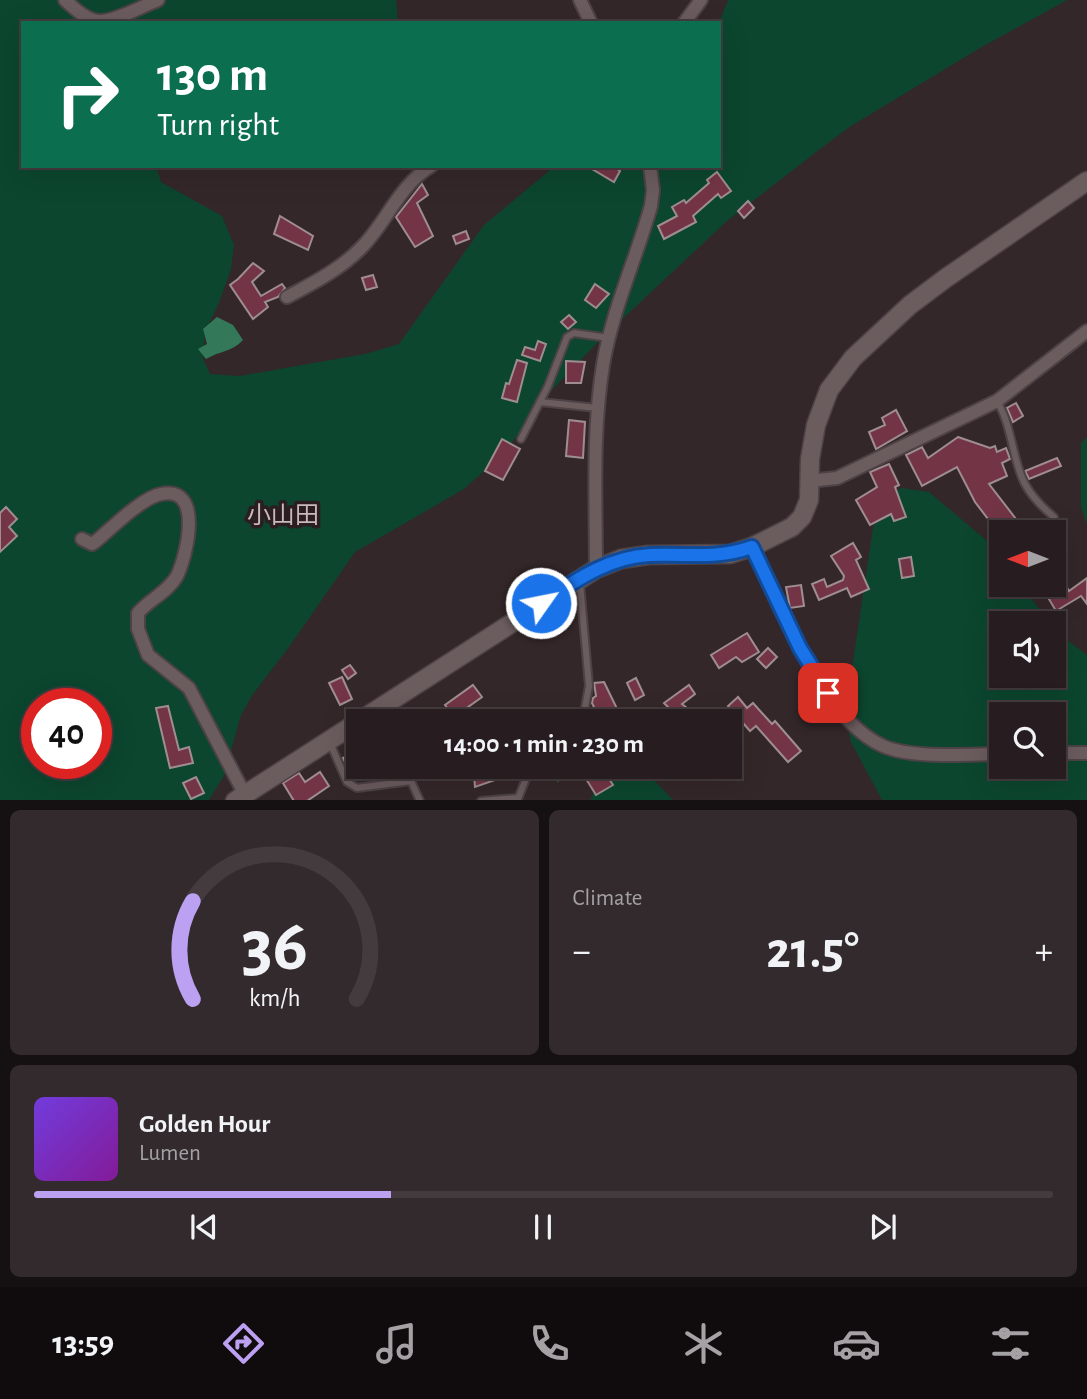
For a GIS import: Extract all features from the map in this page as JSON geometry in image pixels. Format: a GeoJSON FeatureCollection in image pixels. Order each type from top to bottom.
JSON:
{"type":"FeatureCollection","features":[{"type":"Feature","properties":{"kind":"street"},"geometry":{"type":"LineString","coordinates":[[65,0],[81,14],[97,21],[110,20],[158,0]]}},
{"type":"Feature","properties":{"kind":"street"},"geometry":{"type":"LineString","coordinates":[[580,0],[590,21]]}},
{"type":"Feature","properties":{"kind":"street"},"geometry":{"type":"LineString","coordinates":[[685,21],[701,0]]}},
{"type":"Feature","properties":{"kind":"street"},"geometry":{"type":"LineString","coordinates":[[287,298],[335,270],[362,248],[400,194],[429,168]]}},
{"type":"Feature","properties":{"kind":"street"},"geometry":{"type":"LineString","coordinates":[[596,569],[598,408],[609,338],[651,206],[653,190],[650,168]]}},
{"type":"Feature","properties":{"kind":"street"},"geometry":{"type":"LineString","coordinates":[[82,539],[92,544],[159,494],[181,497],[188,508],[188,538],[176,576],[165,591],[145,604],[138,613],[138,629],[148,655],[189,688],[240,797],[596,569],[621,559],[648,555],[730,554],[752,547],[792,527],[802,517],[809,500],[810,459],[816,425],[828,390],[853,358],[910,305],[1087,181]]}},
{"type":"Feature","properties":{"kind":"street"},"geometry":{"type":"LineString","coordinates":[[809,481],[837,478],[997,401],[1087,331]]}},
{"type":"Feature","properties":{"kind":"street"},"geometry":{"type":"LineString","coordinates":[[752,547],[800,648],[850,723],[877,742],[897,750],[989,754]]}},
{"type":"Feature","properties":{"kind":"street"},"geometry":{"type":"LineString","coordinates":[[1066,753],[1087,752]]}},
{"type":"Feature","properties":{"kind":"lane"},"geometry":{"type":"LineString","coordinates":[[521,439],[568,337],[574,333],[609,338]]}},
{"type":"Feature","properties":{"kind":"lane"},"geometry":{"type":"LineString","coordinates":[[997,401],[1005,415],[1025,484],[1054,517],[1053,520]]}},
{"type":"Feature","properties":{"kind":"lane"},"geometry":{"type":"LineString","coordinates":[[540,402],[598,408]]}},
{"type":"Feature","properties":{"kind":"lane"},"geometry":{"type":"LineString","coordinates":[[579,578],[589,686],[585,709]]}},
{"type":"Feature","properties":{"kind":"lane"},"geometry":{"type":"LineString","coordinates":[[328,740],[347,782],[357,788],[411,781],[421,800]]}},
{"type":"Feature","properties":{"kind":"lane"},"geometry":{"type":"LineString","coordinates":[[481,800],[517,799],[525,779]]}},
{"type":"Feature","properties":{"kind":"shaded area"},"geometry":{"type":"Polygon","coordinates":[[[0,0],[396,0],[398,21],[21,21],[21,168],[157,168],[161,182],[222,216],[234,245],[231,269],[205,332],[203,359],[210,374],[239,376],[365,354],[399,344],[484,225],[553,168],[721,168],[720,21],[728,0],[1067,0],[980,48],[851,126],[727,221],[600,340],[551,391],[503,454],[464,489],[355,552],[253,694],[241,715],[224,776],[209,800],[0,800],[0,0]]]}},
{"type":"Feature","properties":{"kind":"shaded area"},"geometry":{"type":"Polygon","coordinates":[[[217,317],[233,325],[243,340],[234,347],[206,359],[198,349],[207,344],[203,329],[217,317]]]}},
{"type":"Feature","properties":{"kind":"shaded area"},"geometry":{"type":"Polygon","coordinates":[[[1087,437],[1087,524],[1081,507],[1081,443],[1087,437]]]}},
{"type":"Feature","properties":{"kind":"shaded area"},"geometry":{"type":"Polygon","coordinates":[[[902,488],[929,492],[989,543],[989,597],[1030,597],[1041,611],[989,611],[989,688],[1066,688],[1066,639],[1087,655],[1087,800],[882,800],[851,742],[845,715],[873,528],[881,499],[902,488]]]}},
{"type":"Feature","properties":{"kind":"shaded area"},"geometry":{"type":"Polygon","coordinates":[[[599,779],[652,779],[673,800],[590,800],[599,779]]]}},
{"type":"Feature","properties":{"kind":"building"},"geometry":{"type":"Polygon","coordinates":[[[590,168],[615,168],[620,171],[614,182],[590,168]]]}},
{"type":"Feature","properties":{"kind":"building"},"geometry":{"type":"Polygon","coordinates":[[[717,172],[731,191],[721,198],[718,194],[693,216],[696,222],[664,239],[658,226],[677,216],[672,207],[684,200],[686,203],[709,183],[707,180],[717,172]]]}},
{"type":"Feature","properties":{"kind":"building"},"geometry":{"type":"Polygon","coordinates":[[[422,184],[428,195],[417,203],[433,236],[415,247],[396,217],[422,184]]]}},
{"type":"Feature","properties":{"kind":"building"},"geometry":{"type":"Polygon","coordinates":[[[748,201],[754,208],[744,218],[738,211],[748,201]]]}},
{"type":"Feature","properties":{"kind":"building"},"geometry":{"type":"Polygon","coordinates":[[[280,216],[313,236],[308,250],[274,234],[280,216]]]}},
{"type":"Feature","properties":{"kind":"building"},"geometry":{"type":"Polygon","coordinates":[[[466,231],[469,239],[456,244],[453,236],[466,231]]]}},
{"type":"Feature","properties":{"kind":"building"},"geometry":{"type":"Polygon","coordinates":[[[253,263],[264,271],[252,282],[261,296],[282,284],[285,288],[278,297],[265,302],[268,307],[253,319],[230,285],[253,263]]]}},
{"type":"Feature","properties":{"kind":"building"},"geometry":{"type":"Polygon","coordinates":[[[373,275],[377,287],[366,290],[362,278],[373,275]]]}},
{"type":"Feature","properties":{"kind":"building"},"geometry":{"type":"Polygon","coordinates":[[[595,284],[609,294],[596,308],[585,300],[595,284]]]}},
{"type":"Feature","properties":{"kind":"building"},"geometry":{"type":"Polygon","coordinates":[[[569,315],[576,322],[568,329],[561,322],[569,315]]]}},
{"type":"Feature","properties":{"kind":"building"},"geometry":{"type":"Polygon","coordinates":[[[538,341],[546,344],[540,361],[522,355],[525,347],[535,350],[538,341]]]}},
{"type":"Feature","properties":{"kind":"building"},"geometry":{"type":"Polygon","coordinates":[[[517,360],[527,363],[517,402],[502,398],[517,360]]]}},
{"type":"Feature","properties":{"kind":"building"},"geometry":{"type":"Polygon","coordinates":[[[566,361],[585,362],[581,383],[566,383],[566,361]]]}},
{"type":"Feature","properties":{"kind":"building"},"geometry":{"type":"Polygon","coordinates":[[[1016,403],[1023,416],[1013,422],[1007,408],[1016,403]]]}},
{"type":"Feature","properties":{"kind":"building"},"geometry":{"type":"Polygon","coordinates":[[[896,410],[907,431],[876,449],[869,432],[885,425],[882,418],[896,410]]]}},
{"type":"Feature","properties":{"kind":"building"},"geometry":{"type":"Polygon","coordinates":[[[569,420],[585,422],[583,458],[566,456],[569,420]]]}},
{"type":"Feature","properties":{"kind":"building"},"geometry":{"type":"Polygon","coordinates":[[[958,437],[990,448],[995,446],[997,452],[1006,448],[1010,459],[1002,463],[1007,476],[989,484],[1017,520],[989,520],[975,502],[957,467],[922,486],[906,455],[922,447],[928,458],[958,437]]]}},
{"type":"Feature","properties":{"kind":"building"},"geometry":{"type":"Polygon","coordinates":[[[502,439],[520,449],[503,480],[485,471],[502,439]]]}},
{"type":"Feature","properties":{"kind":"building"},"geometry":{"type":"Polygon","coordinates":[[[1057,458],[1061,466],[1029,479],[1025,471],[1057,458]]]}},
{"type":"Feature","properties":{"kind":"building"},"geometry":{"type":"Polygon","coordinates":[[[889,464],[899,485],[895,487],[906,517],[894,521],[891,514],[870,525],[856,500],[877,487],[870,472],[889,464]]]}},
{"type":"Feature","properties":{"kind":"building"},"geometry":{"type":"Polygon","coordinates":[[[6,507],[17,519],[9,527],[17,536],[0,552],[0,513],[6,507]]]}},
{"type":"Feature","properties":{"kind":"building"},"geometry":{"type":"Polygon","coordinates":[[[853,543],[861,557],[856,560],[869,589],[851,597],[847,588],[819,600],[812,584],[824,579],[827,587],[843,580],[844,576],[831,556],[853,543]]]}},
{"type":"Feature","properties":{"kind":"building"},"geometry":{"type":"Polygon","coordinates":[[[911,557],[914,576],[902,578],[899,559],[911,557]]]}},
{"type":"Feature","properties":{"kind":"building"},"geometry":{"type":"Polygon","coordinates":[[[1087,578],[1087,604],[1081,596],[1056,611],[1048,597],[1066,597],[1066,586],[1069,591],[1087,578]]]}},
{"type":"Feature","properties":{"kind":"building"},"geometry":{"type":"Polygon","coordinates":[[[801,585],[804,606],[790,608],[786,587],[801,585]]]}},
{"type":"Feature","properties":{"kind":"building"},"geometry":{"type":"Polygon","coordinates":[[[747,633],[759,652],[742,662],[736,657],[719,668],[711,655],[747,633]]]}},
{"type":"Feature","properties":{"kind":"building"},"geometry":{"type":"Polygon","coordinates":[[[768,648],[777,657],[766,668],[757,659],[768,648]]]}},
{"type":"Feature","properties":{"kind":"building"},"geometry":{"type":"Polygon","coordinates":[[[350,665],[356,673],[348,679],[342,670],[350,665]]]}},
{"type":"Feature","properties":{"kind":"building"},"geometry":{"type":"Polygon","coordinates":[[[342,677],[352,699],[340,705],[329,683],[342,677]]]}},
{"type":"Feature","properties":{"kind":"building"},"geometry":{"type":"Polygon","coordinates":[[[636,678],[644,695],[635,700],[627,683],[636,678]]]}},
{"type":"Feature","properties":{"kind":"building"},"geometry":{"type":"Polygon","coordinates":[[[604,682],[617,709],[595,709],[592,703],[596,696],[594,683],[604,682]]]}},
{"type":"Feature","properties":{"kind":"building"},"geometry":{"type":"Polygon","coordinates":[[[473,685],[482,697],[465,709],[448,709],[445,705],[473,685]]]}},
{"type":"Feature","properties":{"kind":"building"},"geometry":{"type":"Polygon","coordinates":[[[689,685],[695,694],[682,704],[688,709],[670,709],[664,703],[689,685]]]}},
{"type":"Feature","properties":{"kind":"building"},"geometry":{"type":"Polygon","coordinates":[[[738,697],[747,708],[753,703],[772,724],[775,721],[801,751],[788,762],[756,726],[750,731],[742,722],[742,709],[731,709],[728,706],[738,697]]]}},
{"type":"Feature","properties":{"kind":"building"},"geometry":{"type":"Polygon","coordinates":[[[168,706],[179,750],[189,747],[193,763],[170,768],[156,708],[168,706]]]}},
{"type":"Feature","properties":{"kind":"building"},"geometry":{"type":"Polygon","coordinates":[[[320,772],[329,786],[308,800],[293,800],[283,783],[299,773],[305,782],[320,772]]]}},
{"type":"Feature","properties":{"kind":"building"},"geometry":{"type":"Polygon","coordinates":[[[196,777],[204,793],[191,799],[183,783],[196,777]]]}},
{"type":"Feature","properties":{"kind":"building"},"geometry":{"type":"Polygon","coordinates":[[[474,779],[498,779],[475,787],[474,779]]]}},
{"type":"Feature","properties":{"kind":"building"},"geometry":{"type":"Polygon","coordinates":[[[586,779],[609,779],[613,785],[596,795],[586,779]]]}},
{"type":"Feature","properties":{"kind":"district","name":"小山田"},"geometry":{"type":"Point","coordinates":[283,516]}},
{"type":"Feature","properties":{"kind":"route"},"geometry":{"type":"LineString","coordinates":[[541,603],[579,578],[621,559],[648,555],[717,556],[752,547],[800,648],[828,693]]}}]}
